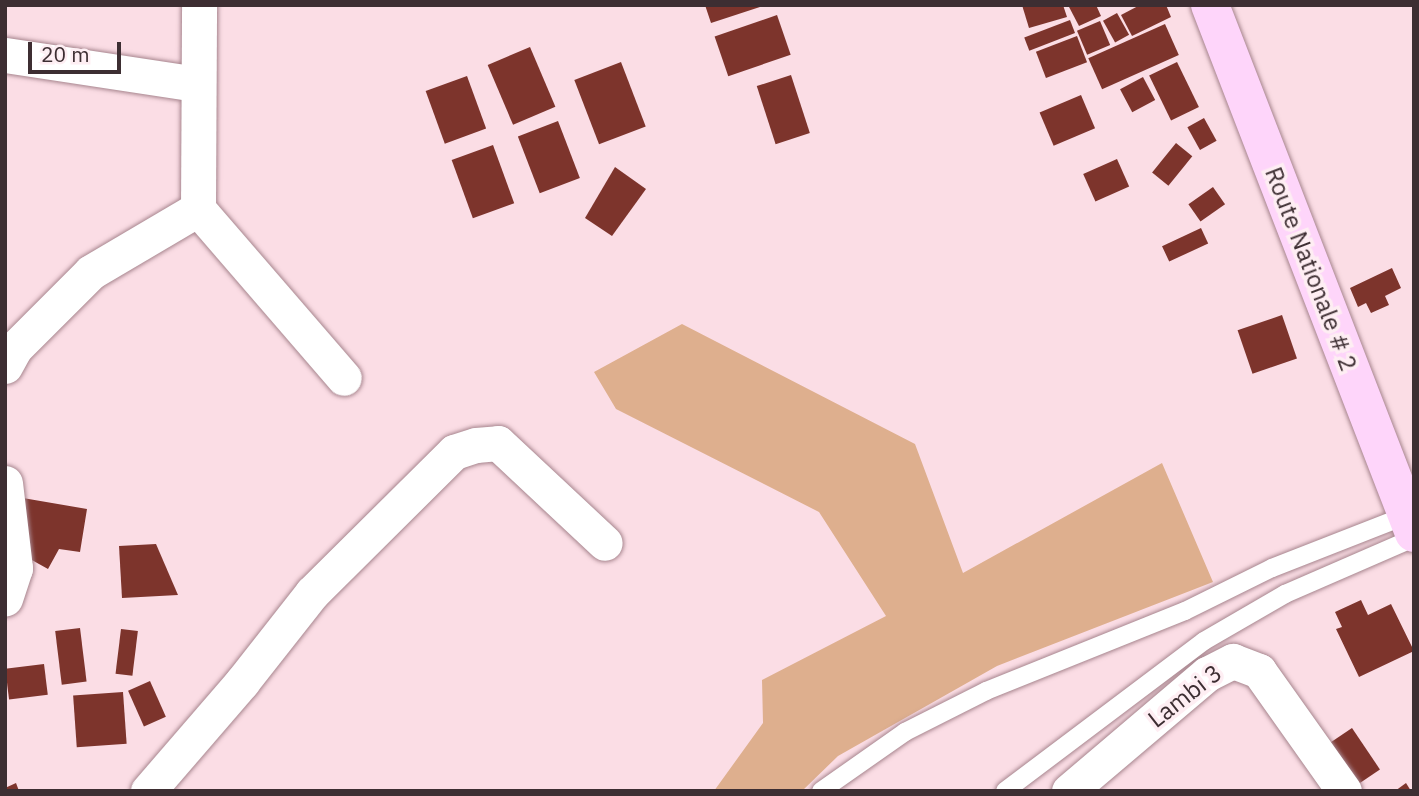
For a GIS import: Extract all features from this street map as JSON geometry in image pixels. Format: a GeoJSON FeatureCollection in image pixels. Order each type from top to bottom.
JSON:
{"type":"FeatureCollection","features":[{"type":"Feature","properties":{"kind":"main road","name":"Route Nationale # 2"},"geometry":{"type":"LineString","coordinates":[[1210,5],[1412,528]]}},
{"type":"Feature","properties":{"kind":"street"},"geometry":{"type":"LineString","coordinates":[[199,5],[198,209],[344,378]]}},
{"type":"Feature","properties":{"kind":"street"},"geometry":{"type":"LineString","coordinates":[[5,55],[197,83]]}},
{"type":"Feature","properties":{"kind":"street"},"geometry":{"type":"LineString","coordinates":[[9,354],[91,272],[198,209]]}},
{"type":"Feature","properties":{"kind":"street"},"geometry":{"type":"LineString","coordinates":[[148,791],[242,682],[312,593],[454,452],[476,445],[498,443],[606,543]]}},
{"type":"Feature","properties":{"kind":"street"},"geometry":{"type":"LineString","coordinates":[[5,483],[15,568],[5,598]]}},
{"type":"Feature","properties":{"kind":"street","name":"Lambi 3"},"geometry":{"type":"LineString","coordinates":[[1069,791],[1208,674],[1233,660],[1259,671],[1344,791]]}},
{"type":"Feature","properties":{"kind":"lane"},"geometry":{"type":"LineString","coordinates":[[821,791],[905,732],[986,691],[1185,611],[1272,568],[1412,528]]}},
{"type":"Feature","properties":{"kind":"lane"},"geometry":{"type":"LineString","coordinates":[[1005,791],[1205,641],[1285,594],[1412,528]]}},
{"type":"Feature","properties":{"kind":"shaded area"},"geometry":{"type":"Polygon","coordinates":[[[682,324],[915,444],[963,573],[1162,463],[1213,582],[997,666],[838,756],[802,791],[714,791],[763,723],[762,680],[886,616],[819,512],[616,409],[594,372],[682,324]]]}},
{"type":"Feature","properties":{"kind":"building"},"geometry":{"type":"Polygon","coordinates":[[[705,5],[763,5],[763,6],[711,23],[705,5]]]}},
{"type":"Feature","properties":{"kind":"building"},"geometry":{"type":"Polygon","coordinates":[[[1022,5],[1063,5],[1067,17],[1029,28],[1022,5]]]}},
{"type":"Feature","properties":{"kind":"building"},"geometry":{"type":"Polygon","coordinates":[[[1068,5],[1096,5],[1101,16],[1079,26],[1068,5]]]}},
{"type":"Feature","properties":{"kind":"building"},"geometry":{"type":"Polygon","coordinates":[[[1140,5],[1166,5],[1171,17],[1132,36],[1121,15],[1140,5]]]}},
{"type":"Feature","properties":{"kind":"building"},"geometry":{"type":"Polygon","coordinates":[[[1117,13],[1129,35],[1115,43],[1103,21],[1117,13]]]}},
{"type":"Feature","properties":{"kind":"building"},"geometry":{"type":"Polygon","coordinates":[[[777,15],[791,55],[728,76],[715,36],[777,15]]]}},
{"type":"Feature","properties":{"kind":"building"},"geometry":{"type":"Polygon","coordinates":[[[1070,20],[1075,33],[1029,51],[1024,38],[1070,20]]]}},
{"type":"Feature","properties":{"kind":"building"},"geometry":{"type":"Polygon","coordinates":[[[1100,21],[1110,45],[1087,55],[1077,31],[1100,21]]]}},
{"type":"Feature","properties":{"kind":"building"},"geometry":{"type":"Polygon","coordinates":[[[1165,24],[1179,55],[1102,89],[1088,58],[1165,24]]]}},
{"type":"Feature","properties":{"kind":"building"},"geometry":{"type":"Polygon","coordinates":[[[1077,36],[1087,62],[1046,78],[1036,52],[1077,36]]]}},
{"type":"Feature","properties":{"kind":"building"},"geometry":{"type":"Polygon","coordinates":[[[530,47],[555,107],[513,125],[488,65],[530,47]]]}},
{"type":"Feature","properties":{"kind":"building"},"geometry":{"type":"Polygon","coordinates":[[[621,62],[646,126],[599,144],[574,80],[621,62]]]}},
{"type":"Feature","properties":{"kind":"building"},"geometry":{"type":"Polygon","coordinates":[[[1177,62],[1199,107],[1171,121],[1149,76],[1177,62]]]}},
{"type":"Feature","properties":{"kind":"building"},"geometry":{"type":"Polygon","coordinates":[[[791,75],[810,133],[776,144],[757,86],[791,75]]]}},
{"type":"Feature","properties":{"kind":"building"},"geometry":{"type":"Polygon","coordinates":[[[467,76],[486,129],[445,144],[426,91],[467,76]]]}},
{"type":"Feature","properties":{"kind":"building"},"geometry":{"type":"Polygon","coordinates":[[[1143,77],[1155,100],[1132,112],[1120,89],[1143,77]]]}},
{"type":"Feature","properties":{"kind":"building"},"geometry":{"type":"Polygon","coordinates":[[[1081,95],[1095,128],[1054,146],[1040,113],[1081,95]]]}},
{"type":"Feature","properties":{"kind":"building"},"geometry":{"type":"Polygon","coordinates":[[[1204,118],[1217,141],[1200,150],[1187,127],[1204,118]]]}},
{"type":"Feature","properties":{"kind":"building"},"geometry":{"type":"Polygon","coordinates":[[[558,121],[580,178],[540,193],[518,136],[558,121]]]}},
{"type":"Feature","properties":{"kind":"building"},"geometry":{"type":"Polygon","coordinates":[[[1176,143],[1192,156],[1168,186],[1152,173],[1176,143]]]}},
{"type":"Feature","properties":{"kind":"building"},"geometry":{"type":"Polygon","coordinates":[[[493,145],[514,203],[473,218],[452,160],[493,145]]]}},
{"type":"Feature","properties":{"kind":"building"},"geometry":{"type":"Polygon","coordinates":[[[1117,159],[1129,186],[1095,201],[1083,174],[1117,159]]]}},
{"type":"Feature","properties":{"kind":"building"},"geometry":{"type":"Polygon","coordinates":[[[615,167],[646,189],[612,236],[585,218],[615,167]]]}},
{"type":"Feature","properties":{"kind":"building"},"geometry":{"type":"Polygon","coordinates":[[[1213,187],[1225,204],[1200,221],[1188,204],[1213,187]]]}},
{"type":"Feature","properties":{"kind":"building"},"geometry":{"type":"Polygon","coordinates":[[[1201,228],[1208,243],[1169,262],[1162,246],[1201,228]]]}},
{"type":"Feature","properties":{"kind":"building"},"geometry":{"type":"Polygon","coordinates":[[[1392,268],[1401,288],[1385,296],[1389,305],[1371,313],[1366,303],[1358,307],[1350,288],[1392,268]]]}},
{"type":"Feature","properties":{"kind":"building"},"geometry":{"type":"Polygon","coordinates":[[[1282,315],[1297,358],[1253,374],[1238,330],[1282,315]]]}},
{"type":"Feature","properties":{"kind":"building"},"geometry":{"type":"Polygon","coordinates":[[[17,497],[87,509],[80,552],[59,549],[48,569],[21,554],[17,497]]]}},
{"type":"Feature","properties":{"kind":"building"},"geometry":{"type":"Polygon","coordinates":[[[156,544],[178,595],[122,598],[119,546],[156,544]]]}},
{"type":"Feature","properties":{"kind":"building"},"geometry":{"type":"Polygon","coordinates":[[[1361,600],[1368,615],[1391,604],[1414,651],[1359,677],[1336,629],[1342,627],[1335,612],[1361,600]]]}},
{"type":"Feature","properties":{"kind":"building"},"geometry":{"type":"Polygon","coordinates":[[[80,628],[87,682],[62,685],[55,631],[80,628]]]}},
{"type":"Feature","properties":{"kind":"building"},"geometry":{"type":"Polygon","coordinates":[[[121,629],[138,631],[132,676],[116,674],[121,629]]]}},
{"type":"Feature","properties":{"kind":"building"},"geometry":{"type":"Polygon","coordinates":[[[44,664],[48,695],[9,700],[5,669],[44,664]]]}},
{"type":"Feature","properties":{"kind":"building"},"geometry":{"type":"Polygon","coordinates":[[[150,681],[166,717],[144,726],[128,691],[150,681]]]}},
{"type":"Feature","properties":{"kind":"building"},"geometry":{"type":"Polygon","coordinates":[[[123,692],[127,744],[77,747],[73,695],[123,692]]]}},
{"type":"Feature","properties":{"kind":"building"},"geometry":{"type":"Polygon","coordinates":[[[1352,728],[1380,769],[1355,786],[1327,745],[1352,728]]]}},
{"type":"Feature","properties":{"kind":"building"},"geometry":{"type":"Polygon","coordinates":[[[16,783],[19,791],[5,791],[5,788],[16,783]]]}},
{"type":"Feature","properties":{"kind":"building"},"geometry":{"type":"Polygon","coordinates":[[[1406,783],[1411,791],[1395,791],[1406,783]]]}}]}
